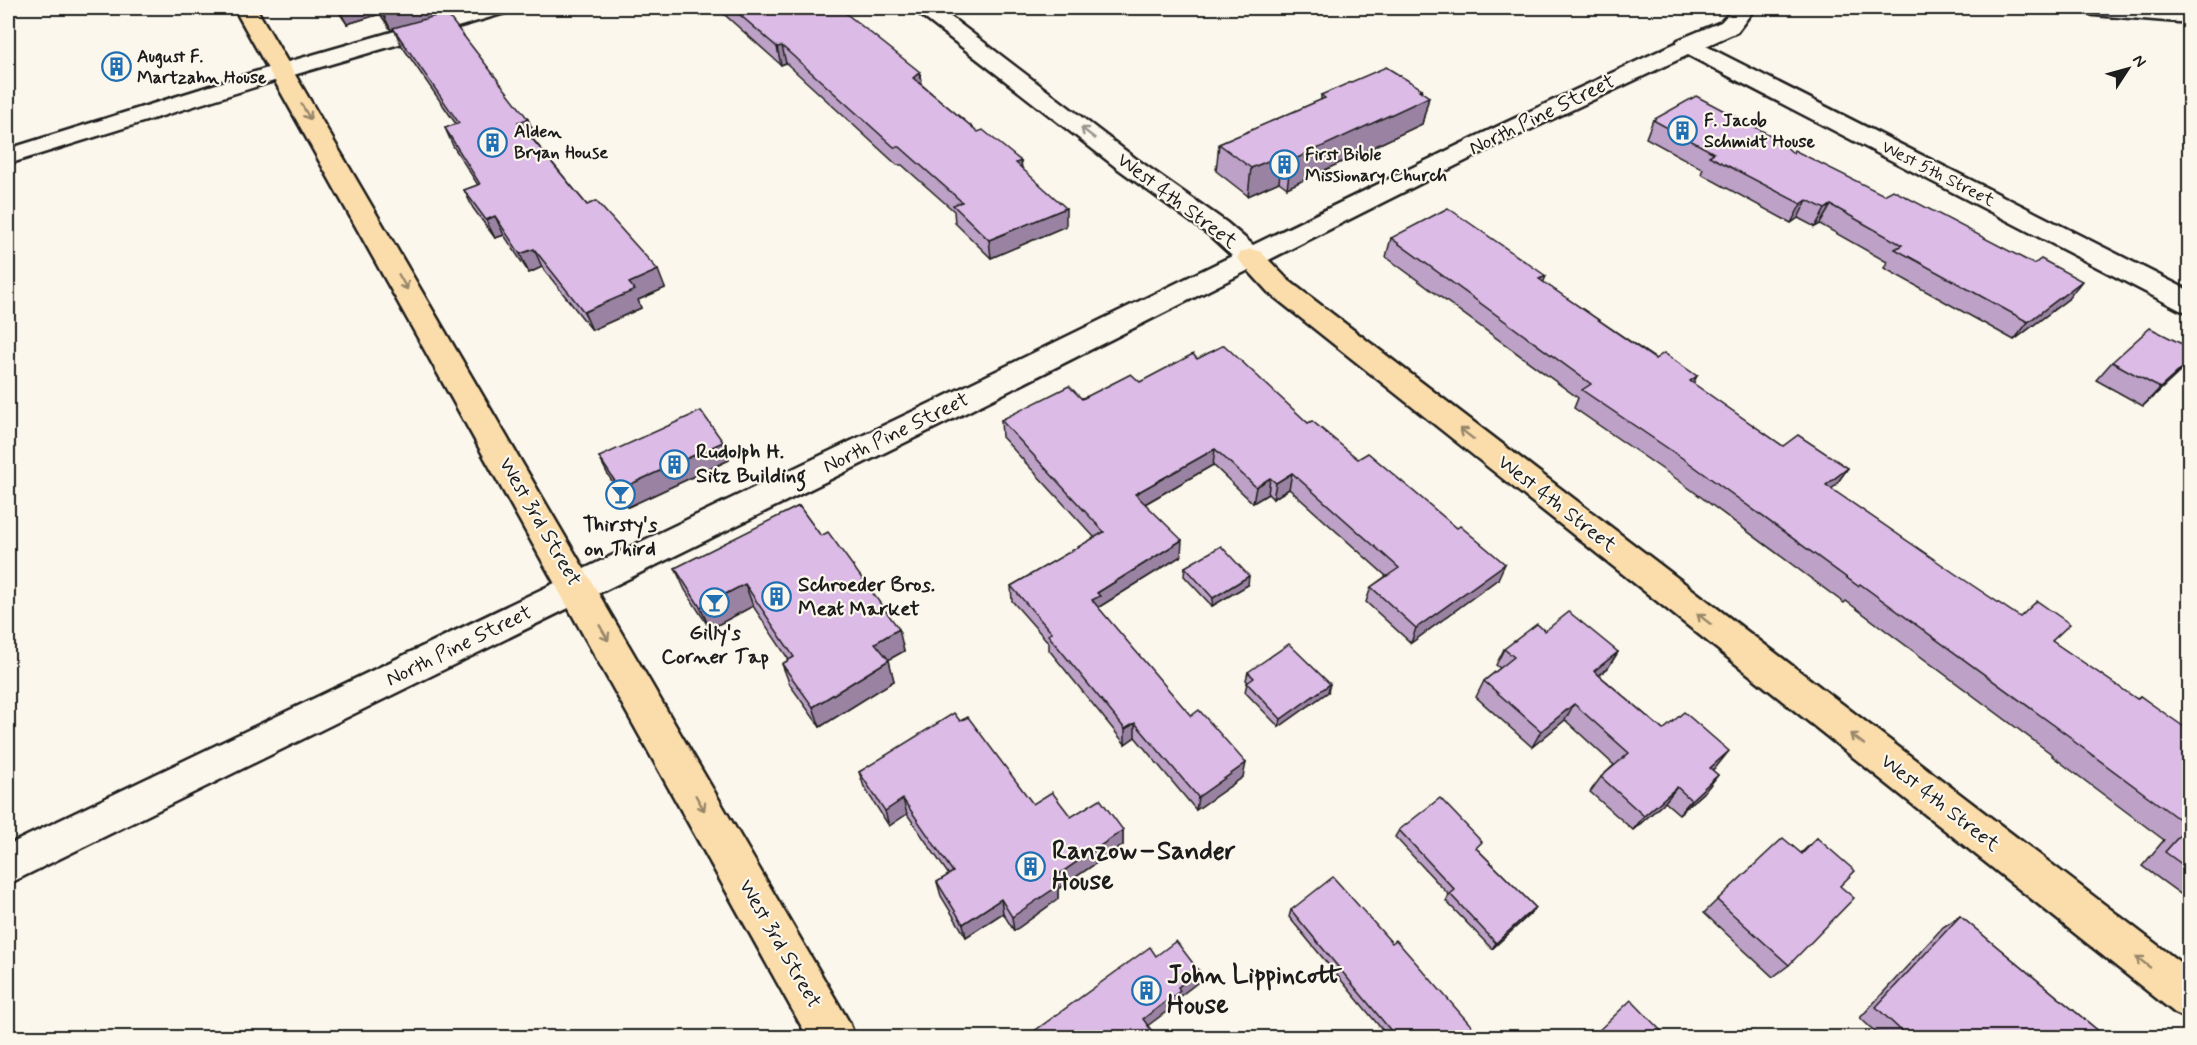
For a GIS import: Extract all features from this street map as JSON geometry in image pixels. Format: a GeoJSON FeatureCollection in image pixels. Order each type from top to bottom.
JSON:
{"type":"FeatureCollection","features":[{"type":"Feature","properties":{"kind":"main road","name":"West 3rd Street"},"geometry":{"type":"LineString","coordinates":[[245,8],[833,1038]]}},
{"type":"Feature","properties":{"kind":"main road","name":"West 4th Street"},"geometry":{"type":"LineString","coordinates":[[1251,258],[1287,293],[2190,998]]}},
{"type":"Feature","properties":{"kind":"street"},"geometry":{"type":"LineString","coordinates":[[8,157],[282,71],[496,8]]}},
{"type":"Feature","properties":{"kind":"street","name":"West 4th Street"},"geometry":{"type":"LineString","coordinates":[[926,8],[1126,163],[1217,228],[1251,258]]}},
{"type":"Feature","properties":{"kind":"street","name":"North Pine Street"},"geometry":{"type":"LineString","coordinates":[[8,865],[1686,45],[1729,27],[1745,8]]}},
{"type":"Feature","properties":{"kind":"street"},"geometry":{"type":"LineString","coordinates":[[2094,8],[2190,16]]}},
{"type":"Feature","properties":{"kind":"street","name":"West 5th Street"},"geometry":{"type":"LineString","coordinates":[[1686,45],[2190,303]]}},
{"type":"Feature","properties":{"kind":"building"},"geometry":{"type":"Polygon","coordinates":[[[379,8],[400,8],[382,12],[379,8]]]}},
{"type":"Feature","properties":{"kind":"building"},"geometry":{"type":"Polygon","coordinates":[[[732,8],[839,8],[920,72],[913,78],[978,132],[983,130],[1021,161],[1016,163],[1066,208],[989,240],[953,205],[962,202],[900,147],[894,147],[782,46],[777,47],[732,8]]]}},
{"type":"Feature","properties":{"kind":"building"},"geometry":{"type":"Polygon","coordinates":[[[446,13],[528,119],[518,122],[587,205],[596,201],[658,270],[629,283],[635,290],[584,312],[534,249],[520,254],[495,216],[486,220],[464,190],[480,184],[445,128],[459,123],[393,28],[446,13]]]}},
{"type":"Feature","properties":{"kind":"building"},"geometry":{"type":"Polygon","coordinates":[[[1386,67],[1422,89],[1419,90],[1429,97],[1291,161],[1282,155],[1251,168],[1219,144],[1325,98],[1321,95],[1386,67]]]}},
{"type":"Feature","properties":{"kind":"building"},"geometry":{"type":"Polygon","coordinates":[[[1696,96],[1776,138],[1793,153],[1794,150],[1884,195],[1893,190],[2034,264],[2041,259],[2082,281],[2028,322],[1895,249],[1902,245],[1831,205],[1825,209],[1807,200],[1801,204],[1709,156],[1714,153],[1653,120],[1696,96]]]}},
{"type":"Feature","properties":{"kind":"building"},"geometry":{"type":"Polygon","coordinates":[[[1448,208],[1546,276],[1539,279],[1655,359],[1664,353],[1697,376],[1690,381],[1783,446],[1798,435],[1848,468],[1826,485],[1957,575],[2020,617],[2037,601],[2070,624],[2052,641],[2137,699],[2140,696],[2187,729],[2185,731],[2190,735],[2190,870],[2165,852],[2188,826],[1860,584],[1858,586],[1688,462],[1582,390],[1591,384],[1391,238],[1448,208]]]}},
{"type":"Feature","properties":{"kind":"building"},"geometry":{"type":"Polygon","coordinates":[[[2150,328],[2190,348],[2190,361],[2160,388],[2112,362],[2150,328]]]}},
{"type":"Feature","properties":{"kind":"building"},"geometry":{"type":"Polygon","coordinates":[[[1224,345],[1308,423],[1312,421],[1358,459],[1368,453],[1457,528],[1460,526],[1505,564],[1416,628],[1371,587],[1399,568],[1292,473],[1276,483],[1270,478],[1256,487],[1215,449],[1135,494],[1182,540],[1097,593],[1100,596],[1092,600],[1191,716],[1199,710],[1246,763],[1198,797],[1135,723],[1125,729],[1048,635],[1052,633],[1011,586],[1104,532],[1001,420],[1069,386],[1082,399],[1131,374],[1140,382],[1193,354],[1197,359],[1224,345]]]}},
{"type":"Feature","properties":{"kind":"building"},"geometry":{"type":"Polygon","coordinates":[[[701,411],[723,442],[620,489],[599,457],[701,411]]]}},
{"type":"Feature","properties":{"kind":"building"},"geometry":{"type":"Polygon","coordinates":[[[799,506],[821,536],[828,532],[899,629],[875,643],[889,660],[813,707],[782,664],[794,657],[745,584],[700,607],[675,568],[799,506]]]}},
{"type":"Feature","properties":{"kind":"building"},"geometry":{"type":"Polygon","coordinates":[[[1221,546],[1249,576],[1213,598],[1185,567],[1221,546]]]}},
{"type":"Feature","properties":{"kind":"building"},"geometry":{"type":"Polygon","coordinates":[[[1569,612],[1618,652],[1594,671],[1663,730],[1684,712],[1729,751],[1710,768],[1718,775],[1691,800],[1677,787],[1644,816],[1601,777],[1629,753],[1574,704],[1541,731],[1484,681],[1514,657],[1504,649],[1537,624],[1545,631],[1569,612]]]}},
{"type":"Feature","properties":{"kind":"building"},"geometry":{"type":"Polygon","coordinates":[[[1289,644],[1330,684],[1281,719],[1247,683],[1254,678],[1248,672],[1289,644]]]}},
{"type":"Feature","properties":{"kind":"building"},"geometry":{"type":"Polygon","coordinates":[[[954,713],[960,721],[968,717],[1033,804],[1052,792],[1071,817],[1100,799],[1123,830],[1052,879],[1058,886],[1012,917],[1001,899],[963,924],[937,882],[953,872],[903,799],[885,811],[859,772],[954,713]]]}},
{"type":"Feature","properties":{"kind":"building"},"geometry":{"type":"Polygon","coordinates":[[[1440,798],[1482,842],[1476,848],[1535,907],[1496,943],[1450,894],[1455,890],[1399,830],[1440,798]]]}},
{"type":"Feature","properties":{"kind":"building"},"geometry":{"type":"Polygon","coordinates":[[[1783,838],[1802,854],[1817,838],[1855,871],[1840,886],[1854,898],[1789,965],[1717,900],[1783,838]]]}},
{"type":"Feature","properties":{"kind":"building"},"geometry":{"type":"Polygon","coordinates":[[[1333,877],[1392,943],[1396,940],[1482,1038],[1397,1038],[1291,910],[1333,877]]]}},
{"type":"Feature","properties":{"kind":"building"},"geometry":{"type":"Polygon","coordinates":[[[1960,916],[2107,1038],[1909,1038],[1876,1007],[1960,916]]]}},
{"type":"Feature","properties":{"kind":"building","name":"John Lippincott House"},"geometry":{"type":"Polygon","coordinates":[[[1176,941],[1199,971],[1178,987],[1180,991],[1143,1019],[1157,1038],[1037,1038],[1033,1032],[1150,947],[1156,956],[1176,941]]]}},
{"type":"Feature","properties":{"kind":"building"},"geometry":{"type":"Polygon","coordinates":[[[1631,1000],[1668,1038],[1598,1038],[1595,1034],[1631,1000]]]}},
{"type":"Feature","properties":{"kind":"place","name":"August F. Martzahn House"},"geometry":{"type":"Point","coordinates":[116,67]}},
{"type":"Feature","properties":{"kind":"place","name":"F. Jacob Schmidt House"},"geometry":{"type":"Point","coordinates":[1683,131]}},
{"type":"Feature","properties":{"kind":"place","name":"Alden Bryan House"},"geometry":{"type":"Point","coordinates":[493,142]}},
{"type":"Feature","properties":{"kind":"place","name":"First Bible Missionary Church"},"geometry":{"type":"Point","coordinates":[1284,165]}},
{"type":"Feature","properties":{"kind":"place","name":"Rudolph H. Sitz Building"},"geometry":{"type":"Point","coordinates":[675,464]}},
{"type":"Feature","properties":{"kind":"place","name":"Thirsty's on Third"},"geometry":{"type":"Point","coordinates":[620,494]}},
{"type":"Feature","properties":{"kind":"place","name":"Schroeder Bros. Meat Market"},"geometry":{"type":"Point","coordinates":[777,597]}},
{"type":"Feature","properties":{"kind":"place","name":"Gilly's Corner Tap"},"geometry":{"type":"Point","coordinates":[715,602]}},
{"type":"Feature","properties":{"kind":"place","name":"Ranzow–Sander House"},"geometry":{"type":"Point","coordinates":[1031,867]}},
{"type":"Feature","properties":{"kind":"place","name":"John Lippincott House"},"geometry":{"type":"Point","coordinates":[1146,991]}}]}
